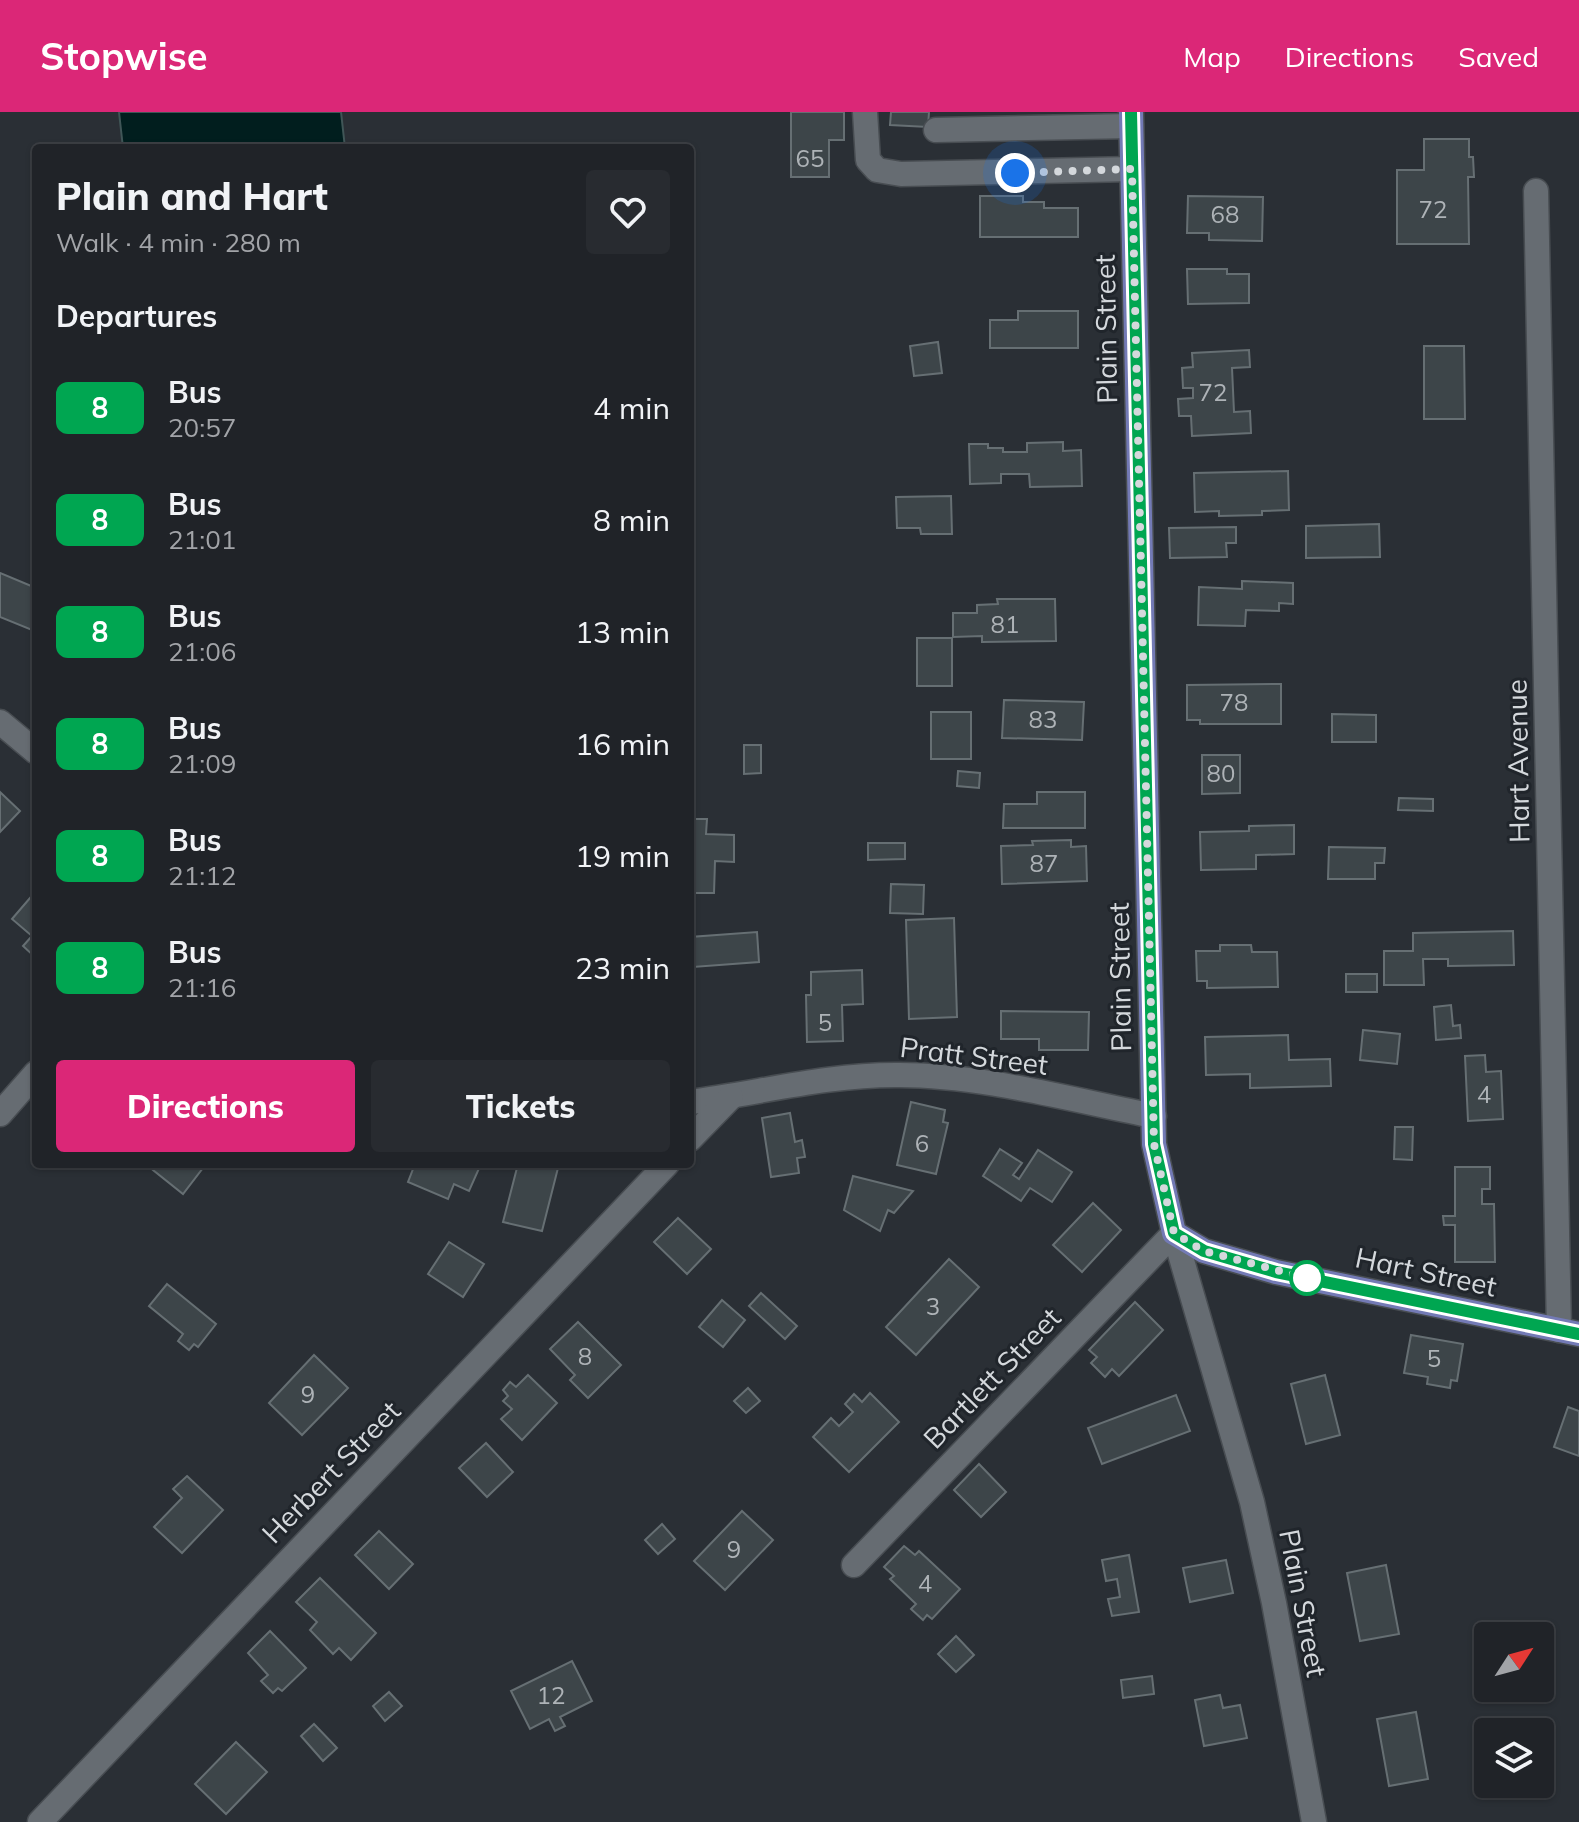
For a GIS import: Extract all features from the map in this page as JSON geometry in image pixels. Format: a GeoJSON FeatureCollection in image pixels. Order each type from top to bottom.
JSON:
{"type":"FeatureCollection","features":[{"type":"Feature","properties":{"kind":"main road","name":"Plain Street"},"geometry":{"type":"LineString","coordinates":[[1131,119],[1154,1116],[1158,1168],[1174,1233]]}},
{"type":"Feature","properties":{"kind":"main road","name":"Hart Street"},"geometry":{"type":"LineString","coordinates":[[1174,1233],[1204,1251],[1276,1272],[1569,1332]]}},
{"type":"Feature","properties":{"kind":"street"},"geometry":{"type":"LineString","coordinates":[[865,112],[868,160],[882,172],[971,174],[1132,169]]}},
{"type":"Feature","properties":{"kind":"street"},"geometry":{"type":"LineString","coordinates":[[936,130],[1131,119]]}},
{"type":"Feature","properties":{"kind":"street","name":"Hart Avenue"},"geometry":{"type":"LineString","coordinates":[[1536,191],[1569,1332]]}},
{"type":"Feature","properties":{"kind":"street"},"geometry":{"type":"LineString","coordinates":[[0,722],[32,749]]}},
{"type":"Feature","properties":{"kind":"street","name":"Pratt Street"},"geometry":{"type":"LineString","coordinates":[[694,1102],[830,1079],[919,1075],[1036,1092],[1154,1116]]}},
{"type":"Feature","properties":{"kind":"street"},"geometry":{"type":"LineString","coordinates":[[0,1114],[32,1078]]}},
{"type":"Feature","properties":{"kind":"street"},"geometry":{"type":"LineString","coordinates":[[694,1135],[731,1097]]}},
{"type":"Feature","properties":{"kind":"street","name":"Herbert Street"},"geometry":{"type":"LineString","coordinates":[[40,1822],[663,1168]]}},
{"type":"Feature","properties":{"kind":"street","name":"Bartlett Street"},"geometry":{"type":"LineString","coordinates":[[854,1565],[1174,1233]]}},
{"type":"Feature","properties":{"kind":"street","name":"Plain Street"},"geometry":{"type":"LineString","coordinates":[[1174,1233],[1252,1502],[1314,1822]]}},
{"type":"Feature","properties":{"kind":"shaded area"},"geometry":{"type":"Polygon","coordinates":[[[119,112],[341,112],[345,144],[123,144],[119,112]]]}},
{"type":"Feature","properties":{"kind":"building"},"geometry":{"type":"Polygon","coordinates":[[[791,112],[844,112],[844,140],[829,140],[829,177],[791,177],[791,112]]]}},
{"type":"Feature","properties":{"kind":"building"},"geometry":{"type":"Polygon","coordinates":[[[891,112],[929,112],[928,127],[890,125],[891,112]]]}},
{"type":"Feature","properties":{"kind":"building"},"geometry":{"type":"Polygon","coordinates":[[[1424,139],[1469,139],[1474,177],[1468,177],[1469,244],[1397,244],[1397,170],[1424,170],[1424,139]]]}},
{"type":"Feature","properties":{"kind":"building"},"geometry":{"type":"Polygon","coordinates":[[[980,196],[1023,196],[1023,202],[1044,202],[1044,208],[1078,208],[1078,237],[980,237],[980,196]]]}},
{"type":"Feature","properties":{"kind":"building"},"geometry":{"type":"Polygon","coordinates":[[[1188,196],[1263,197],[1262,241],[1209,240],[1209,233],[1187,233],[1188,196]]]}},
{"type":"Feature","properties":{"kind":"building"},"geometry":{"type":"Polygon","coordinates":[[[1187,269],[1227,269],[1227,274],[1249,274],[1249,303],[1188,304],[1187,269]]]}},
{"type":"Feature","properties":{"kind":"building"},"geometry":{"type":"Polygon","coordinates":[[[1018,311],[1078,311],[1078,348],[990,348],[990,320],[1018,320],[1018,311]]]}},
{"type":"Feature","properties":{"kind":"building"},"geometry":{"type":"Polygon","coordinates":[[[938,342],[942,373],[914,376],[910,346],[938,342]]]}},
{"type":"Feature","properties":{"kind":"building"},"geometry":{"type":"Polygon","coordinates":[[[1424,346],[1464,346],[1465,419],[1424,419],[1424,346]]]}},
{"type":"Feature","properties":{"kind":"building"},"geometry":{"type":"Polygon","coordinates":[[[1249,350],[1250,367],[1232,368],[1234,412],[1250,411],[1251,433],[1192,436],[1191,416],[1179,416],[1178,399],[1193,398],[1193,388],[1183,388],[1182,368],[1193,367],[1192,353],[1249,350]]]}},
{"type":"Feature","properties":{"kind":"building"},"geometry":{"type":"Polygon","coordinates":[[[1063,442],[1063,451],[1081,450],[1082,486],[1030,487],[1029,474],[1001,474],[1001,483],[970,484],[969,444],[988,444],[988,448],[1003,448],[1003,452],[1027,452],[1027,443],[1063,442]]]}},
{"type":"Feature","properties":{"kind":"building"},"geometry":{"type":"Polygon","coordinates":[[[1288,471],[1289,510],[1262,511],[1262,515],[1219,516],[1219,511],[1195,512],[1194,473],[1288,471]]]}},
{"type":"Feature","properties":{"kind":"building"},"geometry":{"type":"Polygon","coordinates":[[[951,496],[952,534],[921,534],[920,528],[897,528],[896,497],[951,496]]]}},
{"type":"Feature","properties":{"kind":"building"},"geometry":{"type":"Polygon","coordinates":[[[1379,524],[1380,557],[1306,558],[1306,526],[1379,524]]]}},
{"type":"Feature","properties":{"kind":"building"},"geometry":{"type":"Polygon","coordinates":[[[1236,527],[1236,543],[1226,543],[1227,557],[1170,558],[1169,528],[1236,527]]]}},
{"type":"Feature","properties":{"kind":"building"},"geometry":{"type":"Polygon","coordinates":[[[0,573],[32,586],[32,630],[0,617],[0,573]]]}},
{"type":"Feature","properties":{"kind":"building"},"geometry":{"type":"Polygon","coordinates":[[[1242,581],[1293,583],[1293,604],[1279,603],[1279,611],[1246,610],[1245,626],[1198,625],[1199,587],[1242,589],[1242,581]]]}},
{"type":"Feature","properties":{"kind":"building"},"geometry":{"type":"Polygon","coordinates":[[[997,599],[1055,599],[1056,641],[982,642],[982,636],[953,637],[953,613],[977,613],[977,605],[998,604],[997,599]]]}},
{"type":"Feature","properties":{"kind":"building"},"geometry":{"type":"Polygon","coordinates":[[[917,638],[952,638],[952,686],[917,686],[917,638]]]}},
{"type":"Feature","properties":{"kind":"building"},"geometry":{"type":"Polygon","coordinates":[[[1281,684],[1281,724],[1200,724],[1200,720],[1187,720],[1187,685],[1281,684]]]}},
{"type":"Feature","properties":{"kind":"building"},"geometry":{"type":"Polygon","coordinates":[[[1004,700],[1084,702],[1082,740],[1002,738],[1004,700]]]}},
{"type":"Feature","properties":{"kind":"building"},"geometry":{"type":"Polygon","coordinates":[[[931,712],[971,712],[971,759],[931,759],[931,712]]]}},
{"type":"Feature","properties":{"kind":"building"},"geometry":{"type":"Polygon","coordinates":[[[1332,714],[1376,715],[1376,742],[1332,742],[1332,714]]]}},
{"type":"Feature","properties":{"kind":"building"},"geometry":{"type":"Polygon","coordinates":[[[744,745],[761,745],[761,773],[744,774],[744,745]]]}},
{"type":"Feature","properties":{"kind":"building"},"geometry":{"type":"Polygon","coordinates":[[[1202,755],[1240,755],[1240,793],[1202,794],[1202,755]]]}},
{"type":"Feature","properties":{"kind":"building"},"geometry":{"type":"Polygon","coordinates":[[[958,771],[980,773],[979,788],[957,786],[958,771]]]}},
{"type":"Feature","properties":{"kind":"building"},"geometry":{"type":"Polygon","coordinates":[[[0,792],[20,811],[0,832],[0,792]]]}},
{"type":"Feature","properties":{"kind":"building"},"geometry":{"type":"Polygon","coordinates":[[[1037,792],[1085,792],[1085,828],[1003,828],[1004,804],[1037,804],[1037,792]]]}},
{"type":"Feature","properties":{"kind":"building"},"geometry":{"type":"Polygon","coordinates":[[[1399,798],[1433,799],[1433,811],[1398,810],[1399,798]]]}},
{"type":"Feature","properties":{"kind":"building"},"geometry":{"type":"Polygon","coordinates":[[[694,819],[707,819],[706,834],[734,835],[734,862],[715,861],[714,893],[694,893],[694,819]]]}},
{"type":"Feature","properties":{"kind":"building"},"geometry":{"type":"Polygon","coordinates":[[[1294,825],[1294,854],[1256,855],[1256,869],[1201,870],[1200,832],[1249,831],[1249,826],[1294,825]]]}},
{"type":"Feature","properties":{"kind":"building"},"geometry":{"type":"Polygon","coordinates":[[[1071,840],[1071,847],[1086,846],[1087,881],[1002,884],[1001,846],[1071,840]]]}},
{"type":"Feature","properties":{"kind":"building"},"geometry":{"type":"Polygon","coordinates":[[[868,843],[905,843],[905,859],[868,860],[868,843]]]}},
{"type":"Feature","properties":{"kind":"building"},"geometry":{"type":"Polygon","coordinates":[[[1329,847],[1385,848],[1384,863],[1375,863],[1375,879],[1328,879],[1329,847]]]}},
{"type":"Feature","properties":{"kind":"building"},"geometry":{"type":"Polygon","coordinates":[[[891,884],[924,885],[923,914],[890,913],[891,884]]]}},
{"type":"Feature","properties":{"kind":"building"},"geometry":{"type":"Polygon","coordinates":[[[32,896],[32,936],[12,919],[32,896]]]}},
{"type":"Feature","properties":{"kind":"building"},"geometry":{"type":"Polygon","coordinates":[[[954,918],[957,1017],[909,1019],[906,920],[954,918]]]}},
{"type":"Feature","properties":{"kind":"building"},"geometry":{"type":"Polygon","coordinates":[[[1513,931],[1514,965],[1448,966],[1448,959],[1423,959],[1424,985],[1384,985],[1384,951],[1413,951],[1413,933],[1513,931]]]}},
{"type":"Feature","properties":{"kind":"building"},"geometry":{"type":"Polygon","coordinates":[[[757,932],[759,962],[694,967],[694,937],[757,932]]]}},
{"type":"Feature","properties":{"kind":"building"},"geometry":{"type":"Polygon","coordinates":[[[32,936],[32,954],[23,946],[32,936]]]}},
{"type":"Feature","properties":{"kind":"building"},"geometry":{"type":"Polygon","coordinates":[[[1220,945],[1251,945],[1252,952],[1277,952],[1278,987],[1207,988],[1207,981],[1197,981],[1196,951],[1220,951],[1220,945]]]}},
{"type":"Feature","properties":{"kind":"building"},"geometry":{"type":"Polygon","coordinates":[[[862,970],[863,1004],[842,1005],[843,1041],[807,1042],[806,995],[811,995],[811,972],[862,970]]]}},
{"type":"Feature","properties":{"kind":"building"},"geometry":{"type":"Polygon","coordinates":[[[1346,974],[1377,974],[1377,992],[1346,992],[1346,974]]]}},
{"type":"Feature","properties":{"kind":"building"},"geometry":{"type":"Polygon","coordinates":[[[1451,1005],[1453,1026],[1460,1025],[1461,1038],[1436,1040],[1434,1007],[1451,1005]]]}},
{"type":"Feature","properties":{"kind":"building"},"geometry":{"type":"Polygon","coordinates":[[[1001,1011],[1089,1012],[1088,1050],[1039,1050],[1039,1039],[1001,1039],[1001,1011]]]}},
{"type":"Feature","properties":{"kind":"building"},"geometry":{"type":"Polygon","coordinates":[[[1363,1030],[1400,1034],[1397,1064],[1360,1060],[1363,1030]]]}},
{"type":"Feature","properties":{"kind":"building"},"geometry":{"type":"Polygon","coordinates":[[[1288,1035],[1289,1060],[1330,1059],[1331,1086],[1250,1088],[1250,1074],[1206,1075],[1205,1037],[1288,1035]]]}},
{"type":"Feature","properties":{"kind":"building"},"geometry":{"type":"Polygon","coordinates":[[[1485,1055],[1486,1072],[1501,1071],[1503,1119],[1468,1121],[1465,1056],[1485,1055]]]}},
{"type":"Feature","properties":{"kind":"building"},"geometry":{"type":"Polygon","coordinates":[[[911,1102],[945,1110],[943,1122],[948,1123],[936,1174],[897,1165],[911,1102]]]}},
{"type":"Feature","properties":{"kind":"building"},"geometry":{"type":"Polygon","coordinates":[[[790,1113],[795,1142],[802,1140],[805,1157],[797,1158],[799,1173],[771,1177],[762,1118],[790,1113]]]}},
{"type":"Feature","properties":{"kind":"building"},"geometry":{"type":"Polygon","coordinates":[[[1395,1127],[1413,1127],[1412,1160],[1394,1159],[1395,1127]]]}},
{"type":"Feature","properties":{"kind":"building"},"geometry":{"type":"Polygon","coordinates":[[[1000,1149],[1022,1163],[1013,1175],[1019,1179],[1038,1150],[1072,1172],[1052,1202],[1030,1188],[1021,1201],[983,1176],[1000,1149]]]}},
{"type":"Feature","properties":{"kind":"building"},"geometry":{"type":"Polygon","coordinates":[[[1455,1167],[1490,1167],[1490,1189],[1482,1189],[1482,1204],[1494,1204],[1495,1262],[1455,1262],[1455,1225],[1444,1225],[1443,1216],[1455,1216],[1455,1167]]]}},
{"type":"Feature","properties":{"kind":"building"},"geometry":{"type":"Polygon","coordinates":[[[155,1168],[203,1168],[183,1194],[153,1170],[155,1168]]]}},
{"type":"Feature","properties":{"kind":"building"},"geometry":{"type":"Polygon","coordinates":[[[413,1168],[479,1168],[469,1191],[454,1184],[448,1199],[408,1182],[413,1168]]]}},
{"type":"Feature","properties":{"kind":"building"},"geometry":{"type":"Polygon","coordinates":[[[517,1168],[558,1168],[542,1231],[503,1222],[517,1168]]]}},
{"type":"Feature","properties":{"kind":"building"},"geometry":{"type":"Polygon","coordinates":[[[853,1176],[913,1191],[894,1213],[888,1210],[880,1231],[844,1210],[853,1176]]]}},
{"type":"Feature","properties":{"kind":"building"},"geometry":{"type":"Polygon","coordinates":[[[1093,1203],[1121,1230],[1082,1272],[1053,1245],[1093,1203]]]}},
{"type":"Feature","properties":{"kind":"building"},"geometry":{"type":"Polygon","coordinates":[[[678,1218],[711,1249],[687,1274],[654,1242],[678,1218]]]}},
{"type":"Feature","properties":{"kind":"building"},"geometry":{"type":"Polygon","coordinates":[[[449,1242],[484,1264],[463,1297],[428,1274],[449,1242]]]}},
{"type":"Feature","properties":{"kind":"building"},"geometry":{"type":"Polygon","coordinates":[[[949,1259],[979,1287],[916,1355],[886,1327],[949,1259]]]}},
{"type":"Feature","properties":{"kind":"building"},"geometry":{"type":"Polygon","coordinates":[[[167,1284],[216,1324],[198,1347],[194,1344],[189,1350],[178,1341],[183,1334],[149,1306],[167,1284]]]}},
{"type":"Feature","properties":{"kind":"building"},"geometry":{"type":"Polygon","coordinates":[[[761,1293],[797,1326],[785,1339],[749,1306],[761,1293]]]}},
{"type":"Feature","properties":{"kind":"building"},"geometry":{"type":"Polygon","coordinates":[[[722,1300],[745,1320],[723,1347],[699,1327],[722,1300]]]}},
{"type":"Feature","properties":{"kind":"building"},"geometry":{"type":"Polygon","coordinates":[[[1135,1302],[1163,1330],[1119,1376],[1112,1369],[1105,1377],[1091,1363],[1097,1357],[1089,1350],[1135,1302]]]}},
{"type":"Feature","properties":{"kind":"building"},"geometry":{"type":"Polygon","coordinates":[[[578,1322],[621,1365],[588,1398],[570,1380],[575,1375],[550,1349],[578,1322]]]}},
{"type":"Feature","properties":{"kind":"building"},"geometry":{"type":"Polygon","coordinates":[[[1411,1335],[1463,1344],[1457,1381],[1451,1380],[1450,1388],[1427,1384],[1428,1377],[1404,1373],[1411,1335]]]}},
{"type":"Feature","properties":{"kind":"building"},"geometry":{"type":"Polygon","coordinates":[[[314,1355],[348,1388],[302,1435],[269,1403],[314,1355]]]}},
{"type":"Feature","properties":{"kind":"building"},"geometry":{"type":"Polygon","coordinates":[[[528,1375],[557,1403],[522,1440],[501,1419],[512,1409],[503,1401],[508,1396],[503,1390],[510,1382],[516,1387],[528,1375]]]}},
{"type":"Feature","properties":{"kind":"building"},"geometry":{"type":"Polygon","coordinates":[[[1325,1375],[1340,1435],[1306,1444],[1291,1384],[1325,1375]]]}},
{"type":"Feature","properties":{"kind":"building"},"geometry":{"type":"Polygon","coordinates":[[[748,1388],[760,1401],[746,1413],[734,1401],[748,1388]]]}},
{"type":"Feature","properties":{"kind":"building"},"geometry":{"type":"Polygon","coordinates":[[[870,1393],[899,1422],[849,1472],[813,1437],[831,1418],[839,1426],[853,1412],[845,1404],[854,1394],[862,1402],[870,1393]]]}},
{"type":"Feature","properties":{"kind":"building"},"geometry":{"type":"Polygon","coordinates":[[[1176,1395],[1190,1431],[1102,1464],[1088,1428],[1176,1395]]]}},
{"type":"Feature","properties":{"kind":"building"},"geometry":{"type":"Polygon","coordinates":[[[1568,1407],[1579,1411],[1579,1456],[1554,1447],[1568,1407]]]}},
{"type":"Feature","properties":{"kind":"building"},"geometry":{"type":"Polygon","coordinates":[[[486,1443],[513,1472],[487,1497],[459,1468],[486,1443]]]}},
{"type":"Feature","properties":{"kind":"building"},"geometry":{"type":"Polygon","coordinates":[[[979,1464],[1006,1492],[981,1517],[954,1490],[979,1464]]]}},
{"type":"Feature","properties":{"kind":"building"},"geometry":{"type":"Polygon","coordinates":[[[187,1476],[223,1510],[182,1553],[154,1527],[182,1498],[173,1489],[187,1476]]]}},
{"type":"Feature","properties":{"kind":"building"},"geometry":{"type":"Polygon","coordinates":[[[742,1511],[773,1540],[725,1590],[694,1561],[742,1511]]]}},
{"type":"Feature","properties":{"kind":"building"},"geometry":{"type":"Polygon","coordinates":[[[662,1524],[675,1539],[658,1554],[645,1540],[662,1524]]]}},
{"type":"Feature","properties":{"kind":"building"},"geometry":{"type":"Polygon","coordinates":[[[379,1531],[413,1564],[389,1589],[355,1555],[379,1531]]]}},
{"type":"Feature","properties":{"kind":"building"},"geometry":{"type":"Polygon","coordinates":[[[904,1546],[915,1555],[919,1551],[960,1589],[932,1619],[927,1615],[923,1620],[911,1609],[916,1604],[890,1579],[894,1576],[884,1567],[904,1546]]]}},
{"type":"Feature","properties":{"kind":"building"},"geometry":{"type":"Polygon","coordinates":[[[1129,1555],[1139,1612],[1112,1616],[1108,1599],[1120,1597],[1117,1579],[1106,1581],[1102,1560],[1129,1555]]]}},
{"type":"Feature","properties":{"kind":"building"},"geometry":{"type":"Polygon","coordinates":[[[1226,1560],[1233,1593],[1190,1602],[1183,1568],[1226,1560]]]}},
{"type":"Feature","properties":{"kind":"building"},"geometry":{"type":"Polygon","coordinates":[[[1386,1565],[1399,1634],[1360,1641],[1347,1573],[1386,1565]]]}},
{"type":"Feature","properties":{"kind":"building"},"geometry":{"type":"Polygon","coordinates":[[[320,1578],[376,1633],[351,1660],[339,1648],[333,1654],[310,1630],[317,1622],[296,1602],[320,1578]]]}},
{"type":"Feature","properties":{"kind":"building"},"geometry":{"type":"Polygon","coordinates":[[[270,1631],[306,1668],[282,1691],[278,1688],[273,1693],[261,1681],[268,1675],[248,1653],[270,1631]]]}},
{"type":"Feature","properties":{"kind":"building"},"geometry":{"type":"Polygon","coordinates":[[[956,1636],[974,1655],[956,1672],[938,1654],[956,1636]]]}},
{"type":"Feature","properties":{"kind":"building"},"geometry":{"type":"Polygon","coordinates":[[[572,1661],[592,1701],[560,1717],[565,1726],[555,1731],[549,1719],[530,1729],[511,1691],[572,1661]]]}},
{"type":"Feature","properties":{"kind":"building"},"geometry":{"type":"Polygon","coordinates":[[[1152,1676],[1154,1694],[1123,1698],[1121,1680],[1152,1676]]]}},
{"type":"Feature","properties":{"kind":"building"},"geometry":{"type":"Polygon","coordinates":[[[389,1692],[402,1706],[385,1721],[373,1706],[389,1692]]]}},
{"type":"Feature","properties":{"kind":"building"},"geometry":{"type":"Polygon","coordinates":[[[1220,1695],[1223,1708],[1240,1705],[1247,1738],[1204,1746],[1195,1700],[1220,1695]]]}},
{"type":"Feature","properties":{"kind":"building"},"geometry":{"type":"Polygon","coordinates":[[[1416,1712],[1428,1779],[1389,1786],[1377,1719],[1416,1712]]]}},
{"type":"Feature","properties":{"kind":"building"},"geometry":{"type":"Polygon","coordinates":[[[314,1724],[337,1748],[323,1761],[301,1736],[314,1724]]]}},
{"type":"Feature","properties":{"kind":"building"},"geometry":{"type":"Polygon","coordinates":[[[236,1742],[267,1772],[226,1814],[195,1784],[236,1742]]]}},
{"type":"Feature","properties":{"kind":"bus line","name":"8"},"geometry":{"type":"LineString","coordinates":[[1131,112],[1154,1144],[1174,1233],[1204,1251],[1276,1272],[1579,1334]]}},
{"type":"Feature","properties":{"kind":"route"},"geometry":{"type":"LineString","coordinates":[[1015,173],[1132,169],[1154,1144],[1174,1233],[1204,1251],[1307,1278]]}}]}
